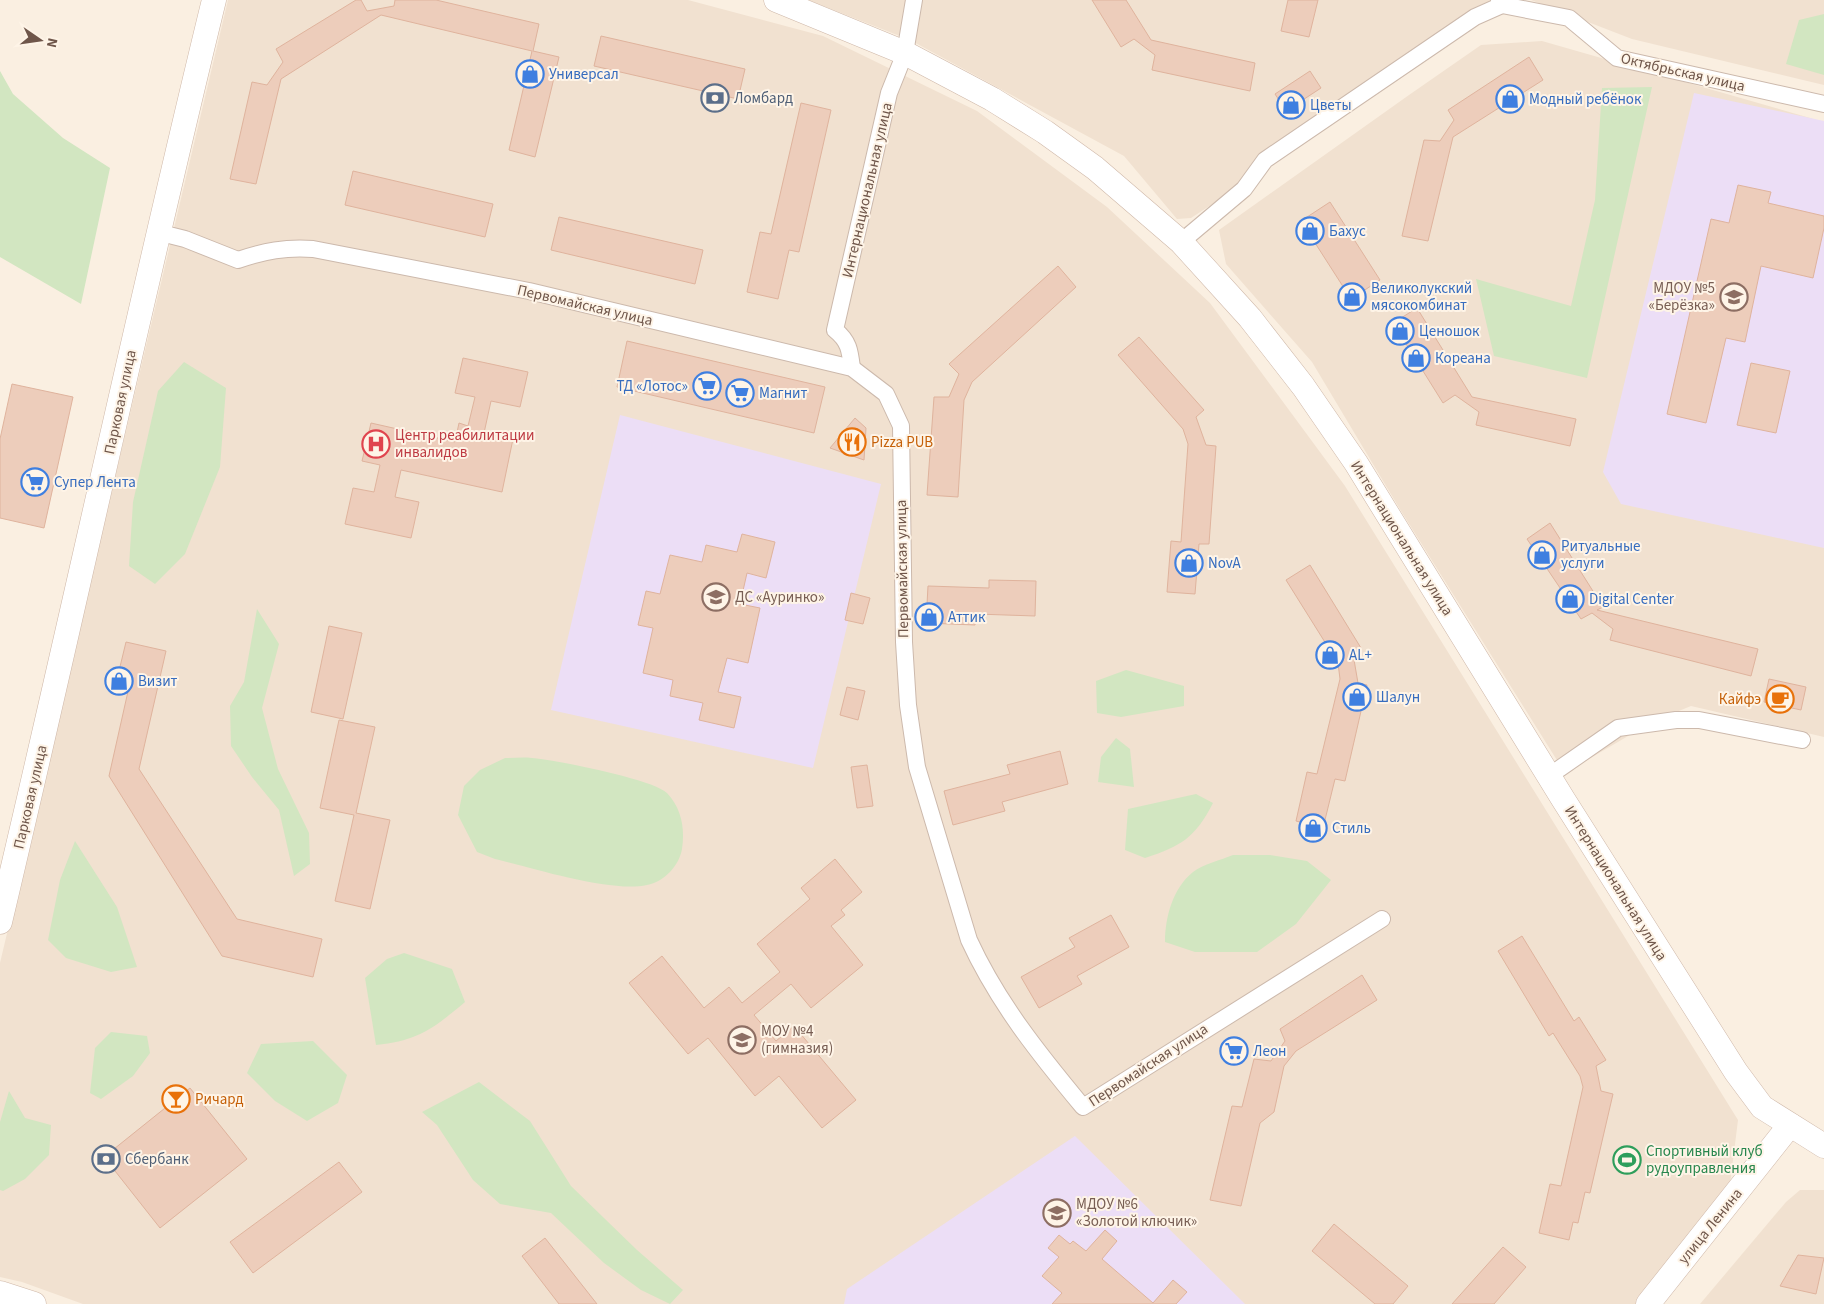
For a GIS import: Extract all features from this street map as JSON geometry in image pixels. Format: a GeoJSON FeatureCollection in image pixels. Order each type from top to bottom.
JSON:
{"type":"FeatureCollection","features":[{"type":"Feature","properties":{"kind":"main road","name":"Парковая улица"},"geometry":{"type":"LineString","coordinates":[[0,922],[72,617],[157,232],[214,0]]}},
{"type":"Feature","properties":{"kind":"main road","name":"Интернациональная улица"},"geometry":{"type":"LineString","coordinates":[[776,0],[906,53],[992,99],[1045,132],[1095,168],[1181,242],[1250,318],[1303,386],[1356,463],[1549,776],[1736,1072],[1762,1107],[1790,1125]]}},
{"type":"Feature","properties":{"kind":"main road"},"geometry":{"type":"LineString","coordinates":[[1790,1125],[1824,1124]]}},
{"type":"Feature","properties":{"kind":"main road"},"geometry":{"type":"LineString","coordinates":[[1790,1125],[1824,1146]]}},
{"type":"Feature","properties":{"kind":"main road","name":"улица Ленина"},"geometry":{"type":"LineString","coordinates":[[1648,1304],[1790,1125]]}},
{"type":"Feature","properties":{"kind":"main road"},"geometry":{"type":"LineString","coordinates":[[0,1293],[34,1304]]}},
{"type":"Feature","properties":{"kind":"street"},"geometry":{"type":"LineString","coordinates":[[906,53],[914,0]]}},
{"type":"Feature","properties":{"kind":"street"},"geometry":{"type":"LineString","coordinates":[[1181,242],[1244,189],[1265,160],[1500,3]]}},
{"type":"Feature","properties":{"kind":"street","name":"Октябрьская улица"},"geometry":{"type":"LineString","coordinates":[[1500,3],[1569,18],[1617,58],[1824,104]]}},
{"type":"Feature","properties":{"kind":"street","name":"Интернациональная улица"},"geometry":{"type":"LineString","coordinates":[[852,368],[850,350],[845,338],[835,330],[889,93],[906,53]]}},
{"type":"Feature","properties":{"kind":"street","name":"Первомайская улица"},"geometry":{"type":"LineString","coordinates":[[157,232],[185,239],[238,260],[272,250],[313,248],[529,291],[852,368],[886,394],[901,426],[904,642],[908,705],[917,767],[969,940],[980,965],[1029,1042],[1083,1107],[1382,919]]}},
{"type":"Feature","properties":{"kind":"street"},"geometry":{"type":"LineString","coordinates":[[1549,776],[1618,728],[1676,720],[1699,720],[1802,740]]}},
{"type":"Feature","properties":{"kind":"shaded area"},"geometry":{"type":"Polygon","coordinates":[[[228,0],[688,0],[823,36],[977,111],[1107,207],[1210,303],[1345,486],[1738,1120],[1728,1200],[1639,1304],[83,1304],[22,1282],[0,1277],[0,963],[228,0]]]}},
{"type":"Feature","properties":{"kind":"shaded area"},"geometry":{"type":"Polygon","coordinates":[[[808,0],[1517,0],[1441,34],[1266,169],[1191,218],[1177,219],[1124,156],[910,40],[808,0]]]}},
{"type":"Feature","properties":{"kind":"shaded area"},"geometry":{"type":"Polygon","coordinates":[[[1531,0],[1824,0],[1824,85],[1632,39],[1531,0]]]}},
{"type":"Feature","properties":{"kind":"shaded area"},"geometry":{"type":"Polygon","coordinates":[[[1542,41],[1824,122],[1824,737],[1691,706],[1652,722],[1565,773],[1401,511],[1312,362],[1226,264],[1219,230],[1409,95],[1481,45],[1542,41]]]}},
{"type":"Feature","properties":{"kind":"shaded area","name":"МДОУ №5 «Берёзка»"},"geometry":{"type":"Polygon","coordinates":[[[1694,93],[1824,121],[1824,548],[1621,504],[1603,472],[1694,93]]]}},
{"type":"Feature","properties":{"kind":"shaded area","name":"ДС «Ауринко»"},"geometry":{"type":"Polygon","coordinates":[[[620,415],[881,484],[813,768],[551,710],[620,415]]]}},
{"type":"Feature","properties":{"kind":"shaded area","name":"МДОУ №6 «Золотой ключик»"},"geometry":{"type":"Polygon","coordinates":[[[1075,1136],[1245,1304],[844,1304],[847,1289],[1075,1136]]]}},
{"type":"Feature","properties":{"kind":"shaded area"},"geometry":{"type":"Polygon","coordinates":[[[1800,1190],[1824,1190],[1824,1304],[1700,1304],[1786,1202],[1800,1190]]]}},
{"type":"Feature","properties":{"kind":"green space"},"geometry":{"type":"Polygon","coordinates":[[[1824,14],[1824,75],[1786,64],[1799,20],[1824,14]]]}},
{"type":"Feature","properties":{"kind":"green space"},"geometry":{"type":"Polygon","coordinates":[[[0,71],[13,94],[63,138],[110,168],[81,304],[0,257],[0,71]]]}},
{"type":"Feature","properties":{"kind":"green space"},"geometry":{"type":"Polygon","coordinates":[[[1652,87],[1587,378],[1494,356],[1476,279],[1571,306],[1595,200],[1602,88],[1652,87]]]}},
{"type":"Feature","properties":{"kind":"green space"},"geometry":{"type":"Polygon","coordinates":[[[184,362],[226,388],[220,467],[185,554],[155,584],[129,566],[133,502],[158,391],[184,362]]]}},
{"type":"Feature","properties":{"kind":"green space"},"geometry":{"type":"Polygon","coordinates":[[[257,609],[279,644],[262,708],[278,769],[309,833],[310,864],[294,876],[279,810],[252,777],[231,746],[230,706],[244,682],[257,609]]]}},
{"type":"Feature","properties":{"kind":"green space"},"geometry":{"type":"Polygon","coordinates":[[[1126,670],[1184,686],[1184,706],[1121,717],[1097,713],[1096,681],[1126,670]]]}},
{"type":"Feature","properties":{"kind":"green space"},"geometry":{"type":"Polygon","coordinates":[[[1116,738],[1130,749],[1134,787],[1098,782],[1101,757],[1116,738]]]}},
{"type":"Feature","properties":{"kind":"green space"},"geometry":{"type":"Polygon","coordinates":[[[505,758],[532,758],[581,766],[624,776],[667,793],[679,812],[683,827],[682,849],[678,861],[665,877],[647,885],[632,887],[593,883],[495,859],[477,852],[458,815],[464,786],[480,770],[505,758]]]}},
{"type":"Feature","properties":{"kind":"green space"},"geometry":{"type":"Polygon","coordinates":[[[1196,794],[1213,803],[1200,825],[1186,839],[1178,845],[1145,858],[1125,850],[1128,809],[1196,794]]]}},
{"type":"Feature","properties":{"kind":"green space"},"geometry":{"type":"Polygon","coordinates":[[[75,841],[117,907],[137,967],[111,972],[66,958],[48,940],[60,880],[75,841]]]}},
{"type":"Feature","properties":{"kind":"green space"},"geometry":{"type":"Polygon","coordinates":[[[1233,855],[1270,855],[1307,861],[1331,880],[1296,924],[1257,952],[1195,952],[1165,942],[1169,913],[1180,886],[1193,872],[1233,855]]]}},
{"type":"Feature","properties":{"kind":"green space"},"geometry":{"type":"Polygon","coordinates":[[[404,953],[452,969],[465,1002],[425,1032],[403,1040],[376,1045],[365,978],[387,959],[404,953]]]}},
{"type":"Feature","properties":{"kind":"green space"},"geometry":{"type":"Polygon","coordinates":[[[111,1032],[147,1036],[150,1053],[133,1076],[101,1099],[90,1093],[95,1048],[111,1032]]]}},
{"type":"Feature","properties":{"kind":"green space"},"geometry":{"type":"Polygon","coordinates":[[[313,1041],[347,1075],[338,1103],[307,1121],[275,1101],[247,1073],[261,1044],[313,1041]]]}},
{"type":"Feature","properties":{"kind":"green space"},"geometry":{"type":"Polygon","coordinates":[[[479,1082],[530,1121],[571,1186],[637,1250],[683,1290],[670,1304],[641,1290],[604,1263],[551,1213],[500,1204],[473,1180],[437,1125],[422,1112],[479,1082]]]}},
{"type":"Feature","properties":{"kind":"green space"},"geometry":{"type":"Polygon","coordinates":[[[9,1091],[25,1118],[51,1125],[49,1155],[25,1179],[3,1191],[0,1190],[0,1122],[9,1091]]]}},
{"type":"Feature","properties":{"kind":"building"},"geometry":{"type":"Polygon","coordinates":[[[356,0],[361,0],[367,11],[394,6],[395,0],[436,0],[539,24],[533,51],[559,57],[535,157],[509,150],[532,51],[381,15],[281,79],[256,184],[230,179],[252,82],[267,85],[283,62],[276,49],[356,0]]]}},
{"type":"Feature","properties":{"kind":"building"},"geometry":{"type":"Polygon","coordinates":[[[1092,0],[1126,0],[1151,40],[1255,63],[1250,91],[1152,70],[1155,55],[1134,39],[1121,47],[1092,0]]]}},
{"type":"Feature","properties":{"kind":"building"},"geometry":{"type":"Polygon","coordinates":[[[1288,0],[1318,0],[1309,37],[1281,31],[1288,0]]]}},
{"type":"Feature","properties":{"kind":"building"},"geometry":{"type":"Polygon","coordinates":[[[601,36],[745,69],[738,99],[594,66],[601,36]]]}},
{"type":"Feature","properties":{"kind":"building"},"geometry":{"type":"Polygon","coordinates":[[[1529,57],[1543,80],[1453,137],[1428,241],[1402,236],[1424,140],[1440,141],[1454,120],[1448,110],[1529,57]]]}},
{"type":"Feature","properties":{"kind":"building"},"geometry":{"type":"Polygon","coordinates":[[[1310,71],[1321,88],[1286,111],[1275,94],[1310,71]]]}},
{"type":"Feature","properties":{"kind":"building"},"geometry":{"type":"Polygon","coordinates":[[[801,103],[831,110],[799,252],[789,250],[778,299],[747,292],[760,232],[771,234],[801,103]]]}},
{"type":"Feature","properties":{"kind":"building"},"geometry":{"type":"Polygon","coordinates":[[[353,171],[493,204],[485,237],[345,205],[353,171]]]}},
{"type":"Feature","properties":{"kind":"building"},"geometry":{"type":"Polygon","coordinates":[[[1738,185],[1771,192],[1768,203],[1824,216],[1824,228],[1813,278],[1761,266],[1745,342],[1726,338],[1706,423],[1667,414],[1711,219],[1729,223],[1738,185]]]}},
{"type":"Feature","properties":{"kind":"building"},"geometry":{"type":"Polygon","coordinates":[[[1330,202],[1380,280],[1351,299],[1301,221],[1330,202]]]}},
{"type":"Feature","properties":{"kind":"building"},"geometry":{"type":"Polygon","coordinates":[[[559,217],[703,250],[695,284],[551,250],[559,217]]]}},
{"type":"Feature","properties":{"kind":"building"},"geometry":{"type":"Polygon","coordinates":[[[1058,266],[1076,287],[972,382],[964,400],[958,497],[927,495],[934,397],[949,397],[959,374],[949,364],[1058,266]]]}},
{"type":"Feature","properties":{"kind":"building"},"geometry":{"type":"Polygon","coordinates":[[[1417,308],[1472,397],[1576,419],[1570,446],[1476,425],[1479,412],[1455,395],[1443,403],[1393,323],[1417,308]]]}},
{"type":"Feature","properties":{"kind":"building"},"geometry":{"type":"Polygon","coordinates":[[[1139,337],[1204,410],[1196,417],[1206,445],[1216,446],[1209,544],[1199,544],[1195,594],[1167,592],[1171,541],[1181,542],[1188,444],[1183,429],[1118,355],[1139,337]]]}},
{"type":"Feature","properties":{"kind":"building"},"geometry":{"type":"Polygon","coordinates":[[[627,341],[825,387],[814,433],[617,387],[627,341]]]}},
{"type":"Feature","properties":{"kind":"building"},"geometry":{"type":"Polygon","coordinates":[[[463,358],[528,372],[520,407],[491,401],[484,433],[513,439],[502,492],[401,470],[395,497],[419,502],[411,538],[345,524],[353,488],[374,492],[380,465],[362,461],[371,423],[455,442],[459,423],[468,426],[475,397],[455,393],[463,358]]]}},
{"type":"Feature","properties":{"kind":"building"},"geometry":{"type":"Polygon","coordinates":[[[1751,363],[1790,371],[1776,433],[1737,425],[1751,363]]]}},
{"type":"Feature","properties":{"kind":"building"},"geometry":{"type":"Polygon","coordinates":[[[12,384],[73,397],[44,528],[0,518],[0,439],[12,384]]]}},
{"type":"Feature","properties":{"kind":"building"},"geometry":{"type":"Polygon","coordinates":[[[855,418],[866,428],[864,460],[830,448],[855,418]]]}},
{"type":"Feature","properties":{"kind":"building"},"geometry":{"type":"Polygon","coordinates":[[[1550,523],[1603,607],[1597,610],[1758,649],[1751,676],[1610,640],[1613,629],[1592,613],[1581,619],[1527,539],[1550,523]]]}},
{"type":"Feature","properties":{"kind":"building"},"geometry":{"type":"Polygon","coordinates":[[[742,534],[775,542],[766,578],[747,573],[740,604],[760,608],[748,663],[727,658],[718,692],[741,697],[734,728],[699,720],[703,703],[670,696],[673,680],[643,673],[653,628],[638,625],[646,591],[660,594],[670,555],[702,562],[706,545],[737,552],[742,534]]]}},
{"type":"Feature","properties":{"kind":"building"},"geometry":{"type":"Polygon","coordinates":[[[1310,565],[1361,648],[1353,654],[1358,683],[1367,685],[1345,781],[1335,779],[1323,828],[1296,821],[1307,772],[1317,774],[1340,679],[1338,663],[1286,580],[1310,565]]]}},
{"type":"Feature","properties":{"kind":"building"},"geometry":{"type":"Polygon","coordinates":[[[989,580],[1036,581],[1035,616],[976,614],[975,625],[926,623],[928,586],[989,588],[989,580]]]}},
{"type":"Feature","properties":{"kind":"building"},"geometry":{"type":"Polygon","coordinates":[[[851,593],[870,598],[863,624],[845,620],[851,593]]]}},
{"type":"Feature","properties":{"kind":"building"},"geometry":{"type":"Polygon","coordinates":[[[329,626],[362,633],[343,719],[311,712],[329,626]]]}},
{"type":"Feature","properties":{"kind":"building"},"geometry":{"type":"Polygon","coordinates":[[[126,642],[166,651],[139,769],[237,919],[322,939],[313,977],[222,956],[109,776],[131,678],[118,675],[126,642]]]}},
{"type":"Feature","properties":{"kind":"building"},"geometry":{"type":"Polygon","coordinates":[[[1769,679],[1806,687],[1801,710],[1764,702],[1769,679]]]}},
{"type":"Feature","properties":{"kind":"building"},"geometry":{"type":"Polygon","coordinates":[[[847,687],[865,691],[858,720],[840,715],[847,687]]]}},
{"type":"Feature","properties":{"kind":"building"},"geometry":{"type":"Polygon","coordinates":[[[339,720],[375,727],[356,813],[390,820],[370,909],[335,901],[354,815],[320,808],[339,720]]]}},
{"type":"Feature","properties":{"kind":"building"},"geometry":{"type":"Polygon","coordinates":[[[1060,751],[1068,784],[1002,802],[1005,811],[953,825],[944,791],[1010,774],[1007,765],[1060,751]]]}},
{"type":"Feature","properties":{"kind":"building"},"geometry":{"type":"Polygon","coordinates":[[[867,765],[873,806],[857,808],[851,767],[867,765]]]}},
{"type":"Feature","properties":{"kind":"building"},"geometry":{"type":"Polygon","coordinates":[[[835,859],[862,892],[841,910],[845,915],[831,926],[863,965],[811,1008],[791,984],[754,1015],[776,1041],[794,1026],[856,1100],[822,1128],[779,1076],[755,1096],[708,1038],[688,1054],[629,983],[662,956],[704,1008],[729,987],[742,1003],[780,972],[757,944],[810,899],[801,888],[835,859]]]}},
{"type":"Feature","properties":{"kind":"building"},"geometry":{"type":"Polygon","coordinates":[[[1111,915],[1129,947],[1077,976],[1082,984],[1039,1008],[1021,977],[1075,947],[1069,938],[1111,915]]]}},
{"type":"Feature","properties":{"kind":"building"},"geometry":{"type":"Polygon","coordinates":[[[1522,936],[1574,1021],[1579,1017],[1606,1060],[1596,1066],[1601,1091],[1613,1094],[1590,1193],[1585,1192],[1578,1223],[1573,1222],[1569,1240],[1539,1233],[1550,1184],[1561,1186],[1583,1087],[1580,1076],[1553,1033],[1549,1036],[1498,951],[1522,936]]]}},
{"type":"Feature","properties":{"kind":"building"},"geometry":{"type":"Polygon","coordinates":[[[1362,975],[1377,1000],[1296,1051],[1284,1066],[1274,1112],[1260,1123],[1241,1206],[1210,1200],[1232,1106],[1242,1107],[1254,1059],[1271,1061],[1285,1041],[1280,1029],[1362,975]]]}},
{"type":"Feature","properties":{"kind":"building"},"geometry":{"type":"Polygon","coordinates":[[[1238,1039],[1246,1050],[1231,1063],[1222,1052],[1238,1039]]]}},
{"type":"Feature","properties":{"kind":"building"},"geometry":{"type":"Polygon","coordinates":[[[190,1088],[247,1159],[160,1228],[104,1157],[190,1088]]]}},
{"type":"Feature","properties":{"kind":"building"},"geometry":{"type":"Polygon","coordinates":[[[339,1162],[362,1192],[253,1273],[230,1242],[339,1162]]]}},
{"type":"Feature","properties":{"kind":"building"},"geometry":{"type":"Polygon","coordinates":[[[1334,1224],[1408,1286],[1393,1304],[1375,1304],[1312,1251],[1334,1224]]]}},
{"type":"Feature","properties":{"kind":"building"},"geometry":{"type":"Polygon","coordinates":[[[1105,1230],[1117,1241],[1102,1259],[1153,1303],[1173,1280],[1187,1292],[1176,1304],[1052,1304],[1062,1293],[1042,1276],[1059,1257],[1048,1248],[1059,1235],[1070,1244],[1073,1241],[1086,1251],[1105,1230]]]}},
{"type":"Feature","properties":{"kind":"building"},"geometry":{"type":"Polygon","coordinates":[[[545,1238],[597,1304],[559,1304],[522,1256],[545,1238]]]}},
{"type":"Feature","properties":{"kind":"building"},"geometry":{"type":"Polygon","coordinates":[[[1503,1247],[1526,1267],[1494,1304],[1452,1304],[1503,1247]]]}},
{"type":"Feature","properties":{"kind":"building"},"geometry":{"type":"Polygon","coordinates":[[[1798,1255],[1824,1258],[1816,1294],[1780,1286],[1798,1255]]]}},
{"type":"Feature","properties":{"kind":"place","name":"Универсал"},"geometry":{"type":"Point","coordinates":[530,74]}},
{"type":"Feature","properties":{"kind":"place","name":"Ломбард"},"geometry":{"type":"Point","coordinates":[715,98]}},
{"type":"Feature","properties":{"kind":"place","name":"Модный ребёнок"},"geometry":{"type":"Point","coordinates":[1510,99]}},
{"type":"Feature","properties":{"kind":"place","name":"Цветы"},"geometry":{"type":"Point","coordinates":[1291,105]}},
{"type":"Feature","properties":{"kind":"place","name":"Бахус"},"geometry":{"type":"Point","coordinates":[1310,231]}},
{"type":"Feature","properties":{"kind":"place","name":"Великолукский мясокомбинат"},"geometry":{"type":"Point","coordinates":[1352,297]}},
{"type":"Feature","properties":{"kind":"place","name":"МДОУ №5 «Берёзка»"},"geometry":{"type":"Point","coordinates":[1734,297]}},
{"type":"Feature","properties":{"kind":"place","name":"Ценошок"},"geometry":{"type":"Point","coordinates":[1400,331]}},
{"type":"Feature","properties":{"kind":"place","name":"Кореана"},"geometry":{"type":"Point","coordinates":[1416,358]}},
{"type":"Feature","properties":{"kind":"place","name":"ТД «Лотос»"},"geometry":{"type":"Point","coordinates":[707,386]}},
{"type":"Feature","properties":{"kind":"place","name":"Магнит"},"geometry":{"type":"Point","coordinates":[740,393]}},
{"type":"Feature","properties":{"kind":"place","name":"Pizza PUB"},"geometry":{"type":"Point","coordinates":[852,442]}},
{"type":"Feature","properties":{"kind":"place","name":"Центр реабилитации инвалидов"},"geometry":{"type":"Point","coordinates":[376,444]}},
{"type":"Feature","properties":{"kind":"place","name":"Супер Лента"},"geometry":{"type":"Point","coordinates":[35,482]}},
{"type":"Feature","properties":{"kind":"place","name":"Ритуальные услуги"},"geometry":{"type":"Point","coordinates":[1542,555]}},
{"type":"Feature","properties":{"kind":"place","name":"NovA"},"geometry":{"type":"Point","coordinates":[1189,563]}},
{"type":"Feature","properties":{"kind":"place","name":"ДС «Ауринко»"},"geometry":{"type":"Point","coordinates":[716,597]}},
{"type":"Feature","properties":{"kind":"place","name":"Digital Center"},"geometry":{"type":"Point","coordinates":[1570,599]}},
{"type":"Feature","properties":{"kind":"place","name":"Аттик"},"geometry":{"type":"Point","coordinates":[929,617]}},
{"type":"Feature","properties":{"kind":"place","name":"AL+"},"geometry":{"type":"Point","coordinates":[1330,655]}},
{"type":"Feature","properties":{"kind":"place","name":"Визит"},"geometry":{"type":"Point","coordinates":[119,681]}},
{"type":"Feature","properties":{"kind":"place","name":"Шалун"},"geometry":{"type":"Point","coordinates":[1357,697]}},
{"type":"Feature","properties":{"kind":"place","name":"Кайфэ"},"geometry":{"type":"Point","coordinates":[1780,699]}},
{"type":"Feature","properties":{"kind":"place","name":"Стиль"},"geometry":{"type":"Point","coordinates":[1313,828]}},
{"type":"Feature","properties":{"kind":"place","name":"МОУ №4 (гимназия)"},"geometry":{"type":"Point","coordinates":[742,1040]}},
{"type":"Feature","properties":{"kind":"place","name":"Леон"},"geometry":{"type":"Point","coordinates":[1234,1051]}},
{"type":"Feature","properties":{"kind":"place","name":"Ричард"},"geometry":{"type":"Point","coordinates":[176,1099]}},
{"type":"Feature","properties":{"kind":"place","name":"Сбербанк"},"geometry":{"type":"Point","coordinates":[106,1159]}},
{"type":"Feature","properties":{"kind":"place","name":"Спортивный клуб рудоуправления"},"geometry":{"type":"Point","coordinates":[1627,1160]}},
{"type":"Feature","properties":{"kind":"place","name":"МДОУ №6 «Золотой ключик»"},"geometry":{"type":"Point","coordinates":[1057,1213]}}]}
